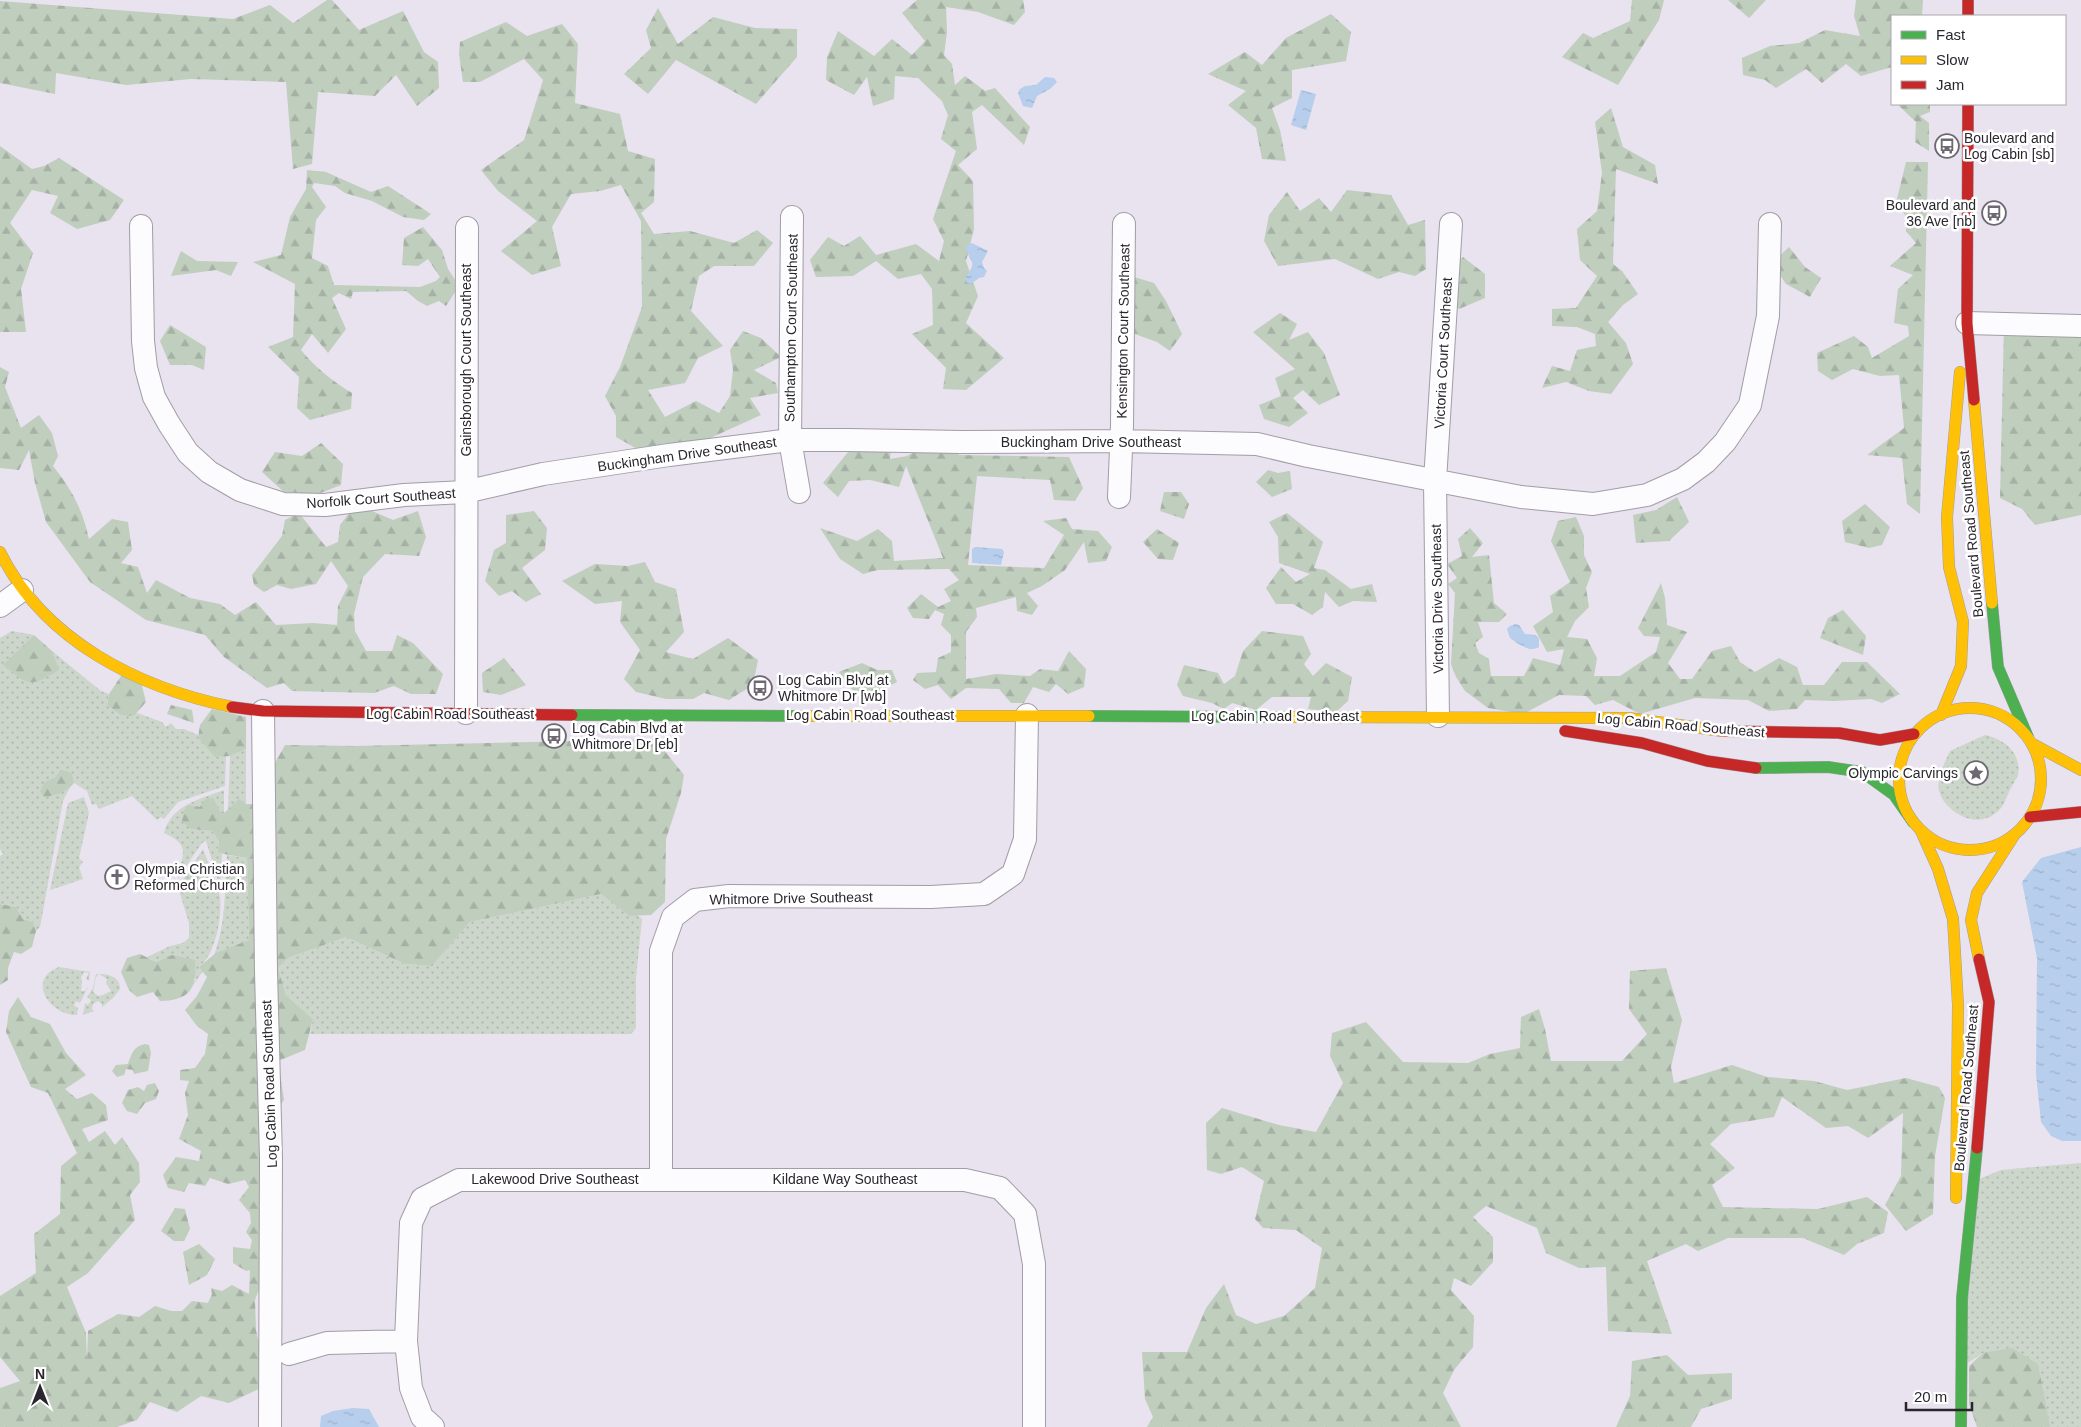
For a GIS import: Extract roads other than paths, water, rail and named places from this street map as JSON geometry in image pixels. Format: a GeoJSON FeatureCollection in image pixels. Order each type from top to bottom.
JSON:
{"type":"FeatureCollection","features":[{"type":"Feature","properties":{"kind":"street"},"geometry":{"type":"LineString","coordinates":[[1968,0],[1968,15]]}},
{"type":"Feature","properties":{"kind":"street","name":"Boulevard Road Southeast"},"geometry":{"type":"LineString","coordinates":[[1968,105],[1967,323],[1998,667],[2030,740]]}},
{"type":"Feature","properties":{"kind":"street","name":"Southampton Court Southeast"},"geometry":{"type":"LineString","coordinates":[[792,217],[790,440],[799,492]]}},
{"type":"Feature","properties":{"kind":"street","name":"Kensington Court Southeast"},"geometry":{"type":"LineString","coordinates":[[1119,497],[1124,224]]}},
{"type":"Feature","properties":{"kind":"street","name":"Victoria Court Southeast"},"geometry":{"type":"LineString","coordinates":[[1435,481],[1451,224]]}},
{"type":"Feature","properties":{"kind":"street","name":"Buckingham Drive Southeast"},"geometry":{"type":"LineString","coordinates":[[465,492],[543,474],[790,440],[1121,441],[1257,444],[1308,456],[1521,497],[1593,504],[1647,495],[1683,479],[1706,462],[1725,442],[1750,405],[1768,316],[1770,224]]}},
{"type":"Feature","properties":{"kind":"street","name":"Norfolk Court Southeast"},"geometry":{"type":"LineString","coordinates":[[141,226],[142,341],[146,368],[154,397],[188,452],[209,472],[240,490],[283,504],[325,505],[404,496],[465,492]]}},
{"type":"Feature","properties":{"kind":"street","name":"Gainsborough Court Southeast"},"geometry":{"type":"LineString","coordinates":[[466,713],[467,228]]}},
{"type":"Feature","properties":{"kind":"street"},"geometry":{"type":"LineString","coordinates":[[1967,323],[2081,326]]}},
{"type":"Feature","properties":{"kind":"street","name":"Boulevard Road Southeast"},"geometry":{"type":"LineString","coordinates":[[1941,715],[1961,666],[1963,622],[1950,567],[1947,517],[1956,408],[1967,323]]}},
{"type":"Feature","properties":{"kind":"street","name":"Victoria Drive Southeast"},"geometry":{"type":"LineString","coordinates":[[1435,481],[1438,716]]}},
{"type":"Feature","properties":{"kind":"street","name":"Log Cabin Road Southeast"},"geometry":{"type":"LineString","coordinates":[[0,552],[22,590],[53,623],[92,654],[134,678],[178,695],[223,706],[263,711],[1629,718],[1722,731],[1839,733],[1880,740],[1914,734]]}},
{"type":"Feature","properties":{"kind":"street"},"geometry":{"type":"LineString","coordinates":[[0,606],[22,590]]}},
{"type":"Feature","properties":{"kind":"street"},"geometry":{"type":"LineString","coordinates":[[2030,740],[2040,768],[2041,785],[2037,802],[2030,817],[2014,834],[1997,844],[1978,849],[1957,849],[1938,842],[1921,831],[1913,822],[1902,801],[1899,778],[1903,754],[1914,734],[1930,719],[1950,710],[1972,708],[1993,712],[2012,722],[2030,740],[2081,770]]}},
{"type":"Feature","properties":{"kind":"street","name":"Log Cabin Road Southeast"},"geometry":{"type":"LineString","coordinates":[[263,711],[266,972],[271,1158],[270,1427]]}},
{"type":"Feature","properties":{"kind":"street","name":"Whitmore Drive Southeast"},"geometry":{"type":"LineString","coordinates":[[661,1179],[661,951],[673,917],[695,900],[729,896],[931,897],[984,894],[1013,874],[1025,839],[1027,715]]}},
{"type":"Feature","properties":{"kind":"street","name":"Log Cabin Road Southeast"},"geometry":{"type":"LineString","coordinates":[[1478,717],[1642,744],[1707,761],[1760,769],[1828,767],[1862,772],[1894,795],[1913,822]]}},
{"type":"Feature","properties":{"kind":"street"},"geometry":{"type":"LineString","coordinates":[[2030,817],[2081,812]]}},
{"type":"Feature","properties":{"kind":"street","name":"Boulevard Road Southeast"},"geometry":{"type":"LineString","coordinates":[[1921,831],[1938,869],[1953,919],[1958,1005],[1956,1212]]}},
{"type":"Feature","properties":{"kind":"street","name":"Boulevard Road Southeast"},"geometry":{"type":"LineString","coordinates":[[1961,1427],[1962,1298],[1988,1031],[1989,1002],[1971,920],[1977,893],[2014,834]]}},
{"type":"Feature","properties":{"kind":"street","name":"Kildane Way Southeast"},"geometry":{"type":"LineString","coordinates":[[661,1179],[965,1180],[1000,1188],[1025,1214],[1034,1264],[1034,1427]]}},
{"type":"Feature","properties":{"kind":"street","name":"Lakewood Drive Southeast"},"geometry":{"type":"LineString","coordinates":[[433,1427],[422,1417],[411,1388],[406,1341],[411,1223],[422,1199],[459,1180],[661,1179]]}},
{"type":"Feature","properties":{"kind":"street","name":"Boulevard Road Southeast"},"geometry":{"type":"LineString","coordinates":[[1956,1231],[1962,1298]]}},
{"type":"Feature","properties":{"kind":"street"},"geometry":{"type":"LineString","coordinates":[[289,1354],[327,1344],[406,1341]]}},
{"type":"Feature","properties":{"kind":"water"},"geometry":{"type":"Polygon","coordinates":[[[1045,77],[1054,78],[1057,82],[1050,89],[1037,96],[1032,108],[1023,106],[1018,93],[1020,89],[1025,86],[1036,85],[1045,77]]]}},
{"type":"Feature","properties":{"kind":"water"},"geometry":{"type":"Polygon","coordinates":[[[1301,90],[1316,94],[1306,130],[1291,125],[1301,90]]]}},
{"type":"Feature","properties":{"kind":"water"},"geometry":{"type":"Polygon","coordinates":[[[972,243],[988,251],[982,262],[987,271],[984,277],[971,284],[967,283],[965,278],[972,265],[966,246],[972,243]]]}},
{"type":"Feature","properties":{"kind":"water"},"geometry":{"type":"Polygon","coordinates":[[[975,547],[1002,549],[1004,552],[1001,565],[972,563],[972,549],[975,547]]]}},
{"type":"Feature","properties":{"kind":"water"},"geometry":{"type":"Polygon","coordinates":[[[1515,624],[1519,625],[1525,634],[1535,635],[1539,638],[1539,647],[1535,649],[1528,648],[1510,638],[1507,629],[1515,624]]]}},
{"type":"Feature","properties":{"kind":"water"},"geometry":{"type":"Polygon","coordinates":[[[2081,847],[2081,1141],[2062,1141],[2051,1136],[2041,1122],[2036,1074],[2037,958],[2022,882],[2041,858],[2081,847]]]}},
{"type":"Feature","properties":{"kind":"water"},"geometry":{"type":"Polygon","coordinates":[[[353,1408],[369,1409],[379,1427],[320,1427],[321,1416],[333,1411],[353,1408]]]}},
{"type":"Feature","properties":{"kind":"place","name":"Boulevard and Log Cabin [sb]"},"geometry":{"type":"Point","coordinates":[1947,146]}},
{"type":"Feature","properties":{"kind":"place","name":"Boulevard and 36 Ave [nb]"},"geometry":{"type":"Point","coordinates":[1994,213]}},
{"type":"Feature","properties":{"kind":"place","name":"Log Cabin Blvd at Whitmore Dr [wb]"},"geometry":{"type":"Point","coordinates":[760,688]}},
{"type":"Feature","properties":{"kind":"place","name":"Log Cabin Blvd at Whitmore Dr [eb]"},"geometry":{"type":"Point","coordinates":[554,736]}},
{"type":"Feature","properties":{"kind":"place","name":"Olympic Carvings"},"geometry":{"type":"Point","coordinates":[1976,773]}},
{"type":"Feature","properties":{"kind":"place","name":"Olympia Christian Reformed Church"},"geometry":{"type":"Point","coordinates":[117,877]}}]}
